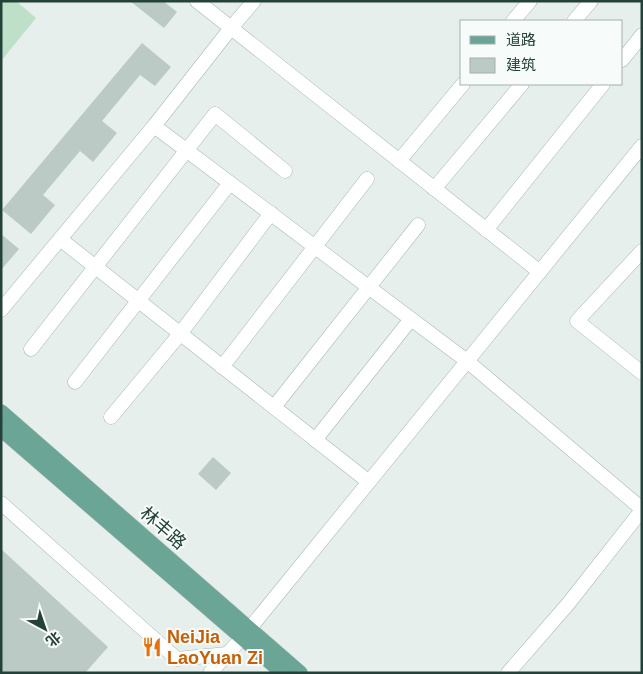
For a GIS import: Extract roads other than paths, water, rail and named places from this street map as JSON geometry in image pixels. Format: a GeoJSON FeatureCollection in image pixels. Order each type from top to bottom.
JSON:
{"type":"FeatureCollection","features":[{"type":"Feature","properties":{"kind":"main road","name":"林丰路"},"geometry":{"type":"LineString","coordinates":[[1,412],[246,633],[282,673]]}},
{"type":"Feature","properties":{"kind":"main road","name":"林丰路"},"geometry":{"type":"LineString","coordinates":[[1,429],[246,633],[300,673]]}},
{"type":"Feature","properties":{"kind":"street"},"geometry":{"type":"LineString","coordinates":[[196,1],[540,272]]}},
{"type":"Feature","properties":{"kind":"street"},"geometry":{"type":"LineString","coordinates":[[1,310],[154,126],[254,1]]}},
{"type":"Feature","properties":{"kind":"street"},"geometry":{"type":"LineString","coordinates":[[515,20],[530,1]]}},
{"type":"Feature","properties":{"kind":"street"},"geometry":{"type":"LineString","coordinates":[[575,20],[590,1]]}},
{"type":"Feature","properties":{"kind":"street"},"geometry":{"type":"LineString","coordinates":[[623,59],[642,35]]}},
{"type":"Feature","properties":{"kind":"street"},"geometry":{"type":"LineString","coordinates":[[399,161],[461,85]]}},
{"type":"Feature","properties":{"kind":"street"},"geometry":{"type":"LineString","coordinates":[[434,189],[521,85]]}},
{"type":"Feature","properties":{"kind":"street"},"geometry":{"type":"LineString","coordinates":[[486,230],[602,85]]}},
{"type":"Feature","properties":{"kind":"street"},"geometry":{"type":"LineString","coordinates":[[31,349],[214,114],[285,171]]}},
{"type":"Feature","properties":{"kind":"street"},"geometry":{"type":"LineString","coordinates":[[154,126],[467,361],[642,509],[568,604],[508,673]]}},
{"type":"Feature","properties":{"kind":"street"},"geometry":{"type":"LineString","coordinates":[[210,673],[246,633],[642,146]]}},
{"type":"Feature","properties":{"kind":"street"},"geometry":{"type":"LineString","coordinates":[[222,367],[367,178]]}},
{"type":"Feature","properties":{"kind":"street"},"geometry":{"type":"LineString","coordinates":[[75,382],[230,183]]}},
{"type":"Feature","properties":{"kind":"street"},"geometry":{"type":"LineString","coordinates":[[112,417],[180,334],[271,213]]}},
{"type":"Feature","properties":{"kind":"street"},"geometry":{"type":"LineString","coordinates":[[274,407],[418,225]]}},
{"type":"Feature","properties":{"kind":"street"},"geometry":{"type":"LineString","coordinates":[[60,239],[369,482]]}},
{"type":"Feature","properties":{"kind":"street"},"geometry":{"type":"LineString","coordinates":[[642,251],[577,321],[642,373]]}},
{"type":"Feature","properties":{"kind":"street"},"geometry":{"type":"LineString","coordinates":[[315,440],[412,319]]}},
{"type":"Feature","properties":{"kind":"street"},"geometry":{"type":"LineString","coordinates":[[1,503],[177,658],[227,654]]}},
{"type":"Feature","properties":{"kind":"place","name":"NeiJia LaoYuan Zi"},"geometry":{"type":"Point","coordinates":[152,647]}}]}
